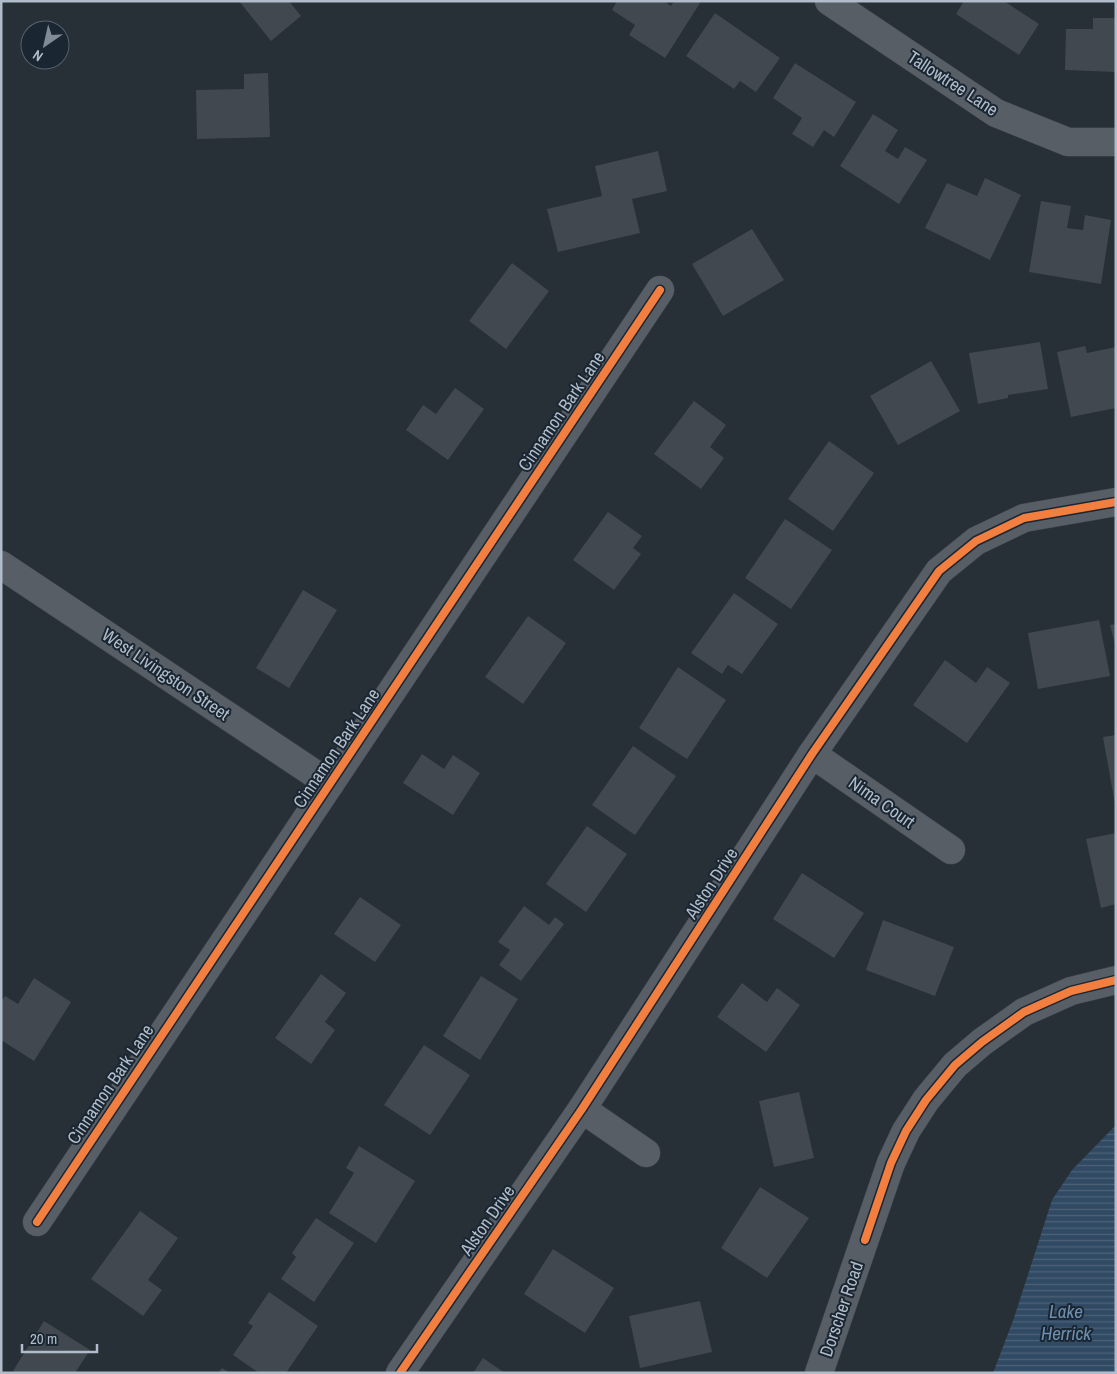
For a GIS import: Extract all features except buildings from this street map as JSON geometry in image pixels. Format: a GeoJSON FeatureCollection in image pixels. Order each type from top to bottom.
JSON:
{"type":"FeatureCollection","features":[{"type":"Feature","properties":{"kind":"street","name":"Tallowtree Lane"},"geometry":{"type":"LineString","coordinates":[[829,1],[996,113],[1068,142],[1116,142]]}},
{"type":"Feature","properties":{"kind":"street","name":"Cinnamon Bark Lane"},"geometry":{"type":"LineString","coordinates":[[36,1222],[660,290]]}},
{"type":"Feature","properties":{"kind":"street","name":"Alston Drive"},"geometry":{"type":"LineString","coordinates":[[400,1373],[582,1109],[812,754],[939,571],[976,541],[1024,518],[1116,502]]}},
{"type":"Feature","properties":{"kind":"street","name":"West Livingston Street"},"geometry":{"type":"LineString","coordinates":[[1,565],[330,784]]}},
{"type":"Feature","properties":{"kind":"street","name":"Nima Court"},"geometry":{"type":"LineString","coordinates":[[812,754],[951,850]]}},
{"type":"Feature","properties":{"kind":"street","name":"Dorscher Road"},"geometry":{"type":"LineString","coordinates":[[820,1373],[891,1163],[906,1131],[926,1100],[955,1065],[982,1042],[1024,1012],[1071,991],[1116,980]]}},
{"type":"Feature","properties":{"kind":"street"},"geometry":{"type":"LineString","coordinates":[[582,1109],[646,1153]]}},
{"type":"Feature","properties":{"kind":"water","name":"Lake Herrick"},"geometry":{"type":"Polygon","coordinates":[[[1116,1125],[1116,1373],[993,1373],[1014,1318],[1052,1200],[1072,1170],[1116,1125]]]}},
{"type":"Feature","properties":{"kind":"cycle path"},"geometry":{"type":"LineString","coordinates":[[37,1222],[660,290]]}},
{"type":"Feature","properties":{"kind":"cycle path"},"geometry":{"type":"LineString","coordinates":[[400,1373],[582,1109],[812,754],[939,571],[976,541],[1024,518],[1116,502]]}},
{"type":"Feature","properties":{"kind":"cycle path"},"geometry":{"type":"LineString","coordinates":[[865,1240],[891,1163],[906,1131],[926,1100],[955,1065],[982,1042],[1024,1012],[1071,991],[1116,980]]}}]}
